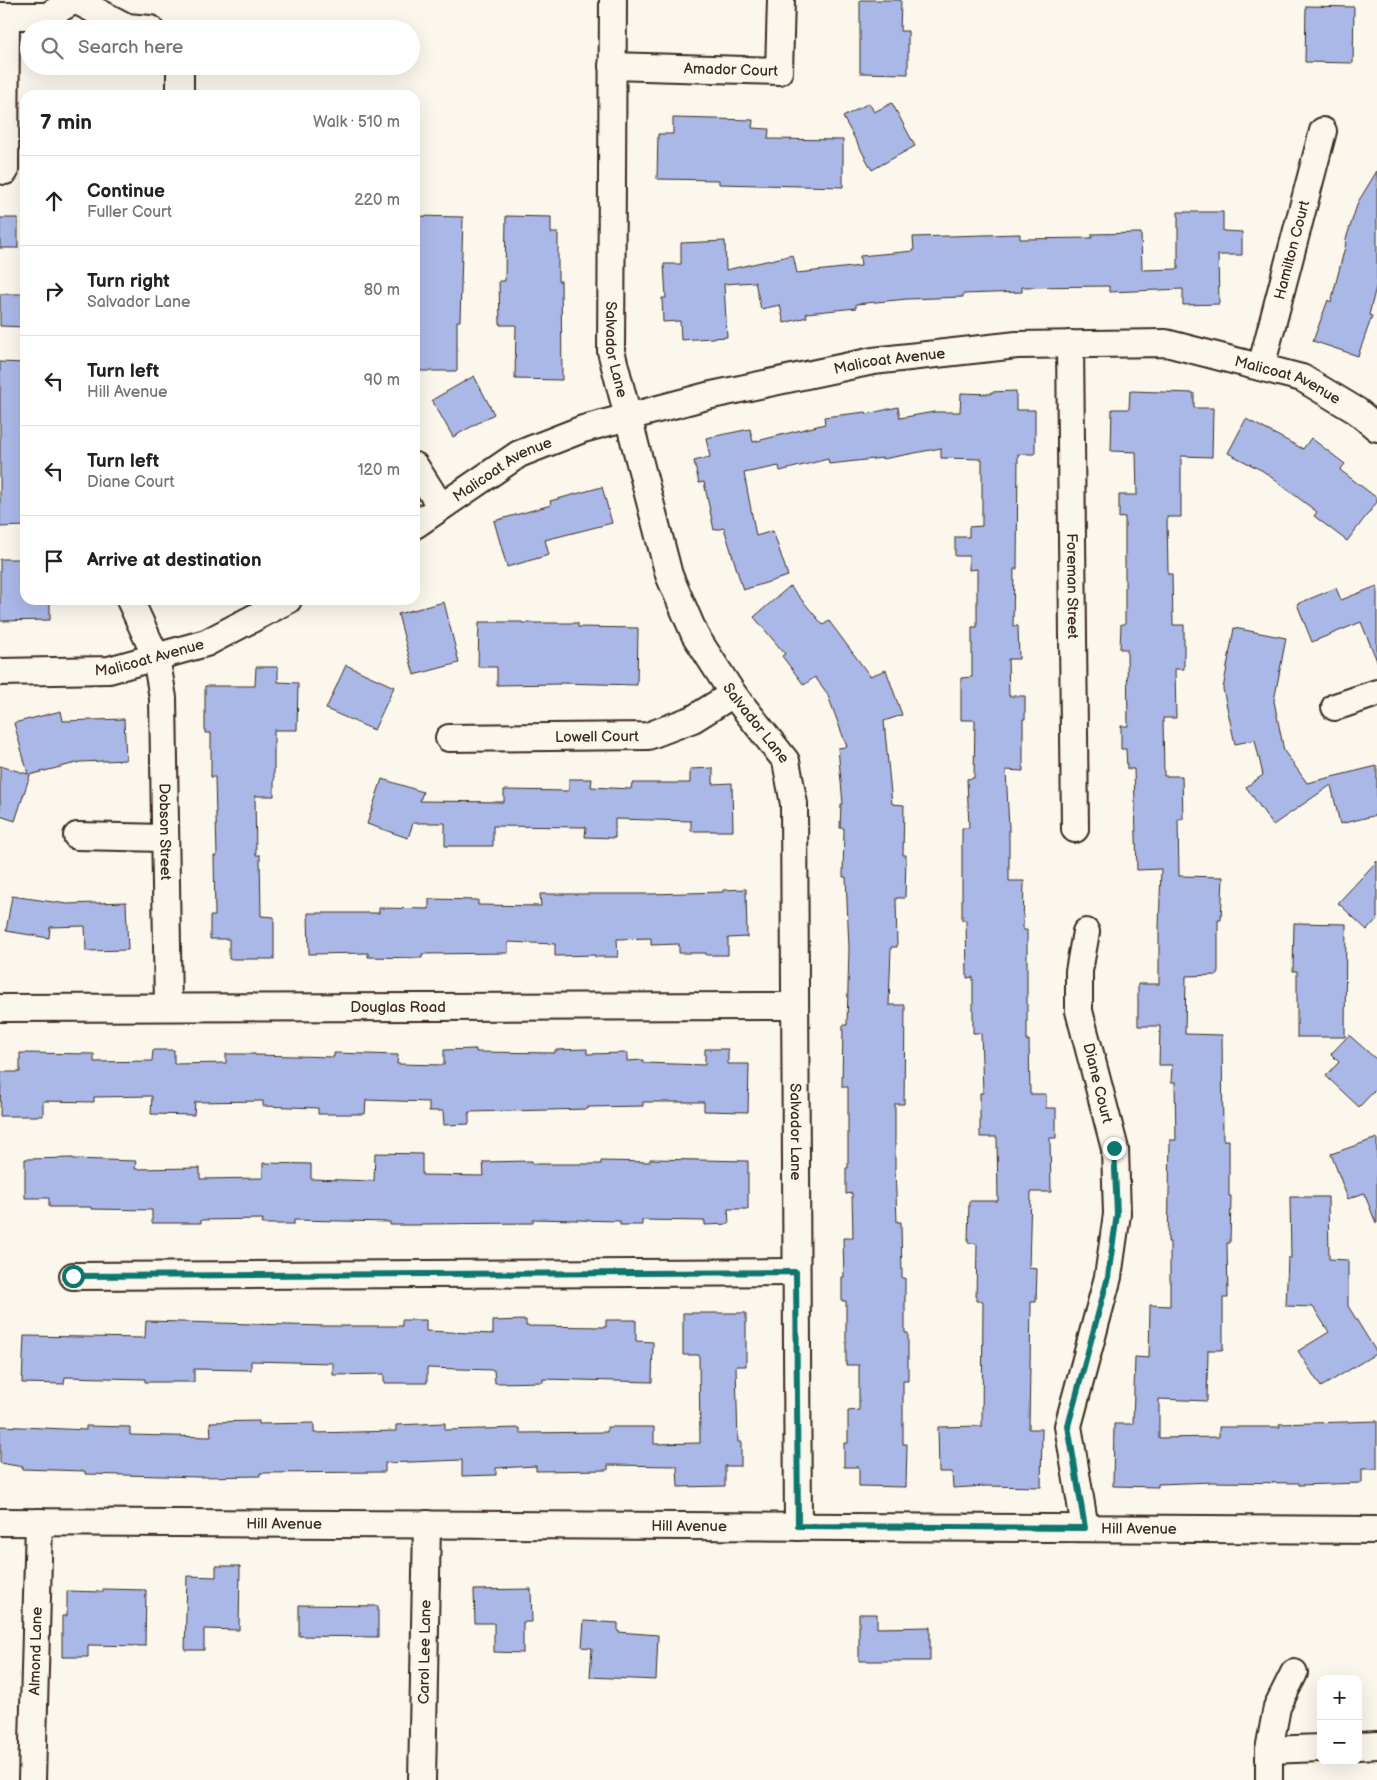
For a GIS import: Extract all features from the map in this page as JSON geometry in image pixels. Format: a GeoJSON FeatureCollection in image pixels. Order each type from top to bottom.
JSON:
{"type":"FeatureCollection","features":[{"type":"Feature","properties":{"kind":"street"},"geometry":{"type":"LineString","coordinates":[[5,171],[3,16],[47,16],[75,0],[113,20]]}},
{"type":"Feature","properties":{"kind":"street","name":"Salvador Lane"},"geometry":{"type":"LineString","coordinates":[[613,0],[611,351],[669,575],[695,636],[733,694],[786,761],[794,804],[798,1526]]}},
{"type":"Feature","properties":{"kind":"street","name":"Amador Court"},"geometry":{"type":"LineString","coordinates":[[612,66],[779,71],[781,0]]}},
{"type":"Feature","properties":{"kind":"street"},"geometry":{"type":"LineString","coordinates":[[180,75],[180,90]]}},
{"type":"Feature","properties":{"kind":"street","name":"Hamilton Court"},"geometry":{"type":"LineString","coordinates":[[1261,367],[1323,132]]}},
{"type":"Feature","properties":{"kind":"street","name":"Malicoat Avenue"},"geometry":{"type":"LineString","coordinates":[[420,522],[519,454],[583,429],[708,396],[873,362],[1017,345],[1166,343],[1302,378],[1357,411],[1377,428]]}},
{"type":"Feature","properties":{"kind":"street","name":"Foreman Street"},"geometry":{"type":"LineString","coordinates":[[1070,344],[1075,829]]}},
{"type":"Feature","properties":{"kind":"street"},"geometry":{"type":"LineString","coordinates":[[420,474],[441,507]]}},
{"type":"Feature","properties":{"kind":"street","name":"Dobson Street"},"geometry":{"type":"LineString","coordinates":[[132,605],[156,657],[163,698],[168,1007]]}},
{"type":"Feature","properties":{"kind":"street","name":"Malicoat Avenue"},"geometry":{"type":"LineString","coordinates":[[0,672],[109,670],[206,644],[279,605]]}},
{"type":"Feature","properties":{"kind":"street"},"geometry":{"type":"LineString","coordinates":[[1334,707],[1377,693]]}},
{"type":"Feature","properties":{"kind":"street","name":"Lowell Court"},"geometry":{"type":"LineString","coordinates":[[449,738],[648,736],[693,719],[733,694]]}},
{"type":"Feature","properties":{"kind":"street"},"geometry":{"type":"LineString","coordinates":[[77,836],[165,838]]}},
{"type":"Feature","properties":{"kind":"street","name":"Diane Court"},"geometry":{"type":"LineString","coordinates":[[1085,1528],[1068,1426],[1108,1277],[1117,1214],[1114,1148],[1080,1011],[1080,971],[1086,932]]}},
{"type":"Feature","properties":{"kind":"street","name":"Douglas Road"},"geometry":{"type":"LineString","coordinates":[[0,1008],[794,1006]]}},
{"type":"Feature","properties":{"kind":"street"},"geometry":{"type":"LineString","coordinates":[[73,1276],[796,1272]]}},
{"type":"Feature","properties":{"kind":"street","name":"Hill Avenue"},"geometry":{"type":"LineString","coordinates":[[0,1522],[1377,1530]]}},
{"type":"Feature","properties":{"kind":"street","name":"Almond Lane"},"geometry":{"type":"LineString","coordinates":[[32,1780],[39,1522]]}},
{"type":"Feature","properties":{"kind":"street","name":"Carol Lee Lane"},"geometry":{"type":"LineString","coordinates":[[422,1780],[427,1524]]}},
{"type":"Feature","properties":{"kind":"street"},"geometry":{"type":"LineString","coordinates":[[1268,1780],[1269,1750],[1277,1707],[1294,1673]]}},
{"type":"Feature","properties":{"kind":"street"},"geometry":{"type":"LineString","coordinates":[[1362,1746],[1377,1745]]}},
{"type":"Feature","properties":{"kind":"street"},"geometry":{"type":"LineString","coordinates":[[1269,1750],[1317,1748]]}},
{"type":"Feature","properties":{"kind":"building"},"geometry":{"type":"Polygon","coordinates":[[[860,0],[901,0],[900,31],[908,31],[908,74],[860,73],[860,0]]]}},
{"type":"Feature","properties":{"kind":"building"},"geometry":{"type":"Polygon","coordinates":[[[1306,6],[1354,7],[1353,63],[1305,62],[1306,6]]]}},
{"type":"Feature","properties":{"kind":"building"},"geometry":{"type":"Polygon","coordinates":[[[869,103],[874,112],[892,103],[915,146],[872,170],[843,117],[869,103]]]}},
{"type":"Feature","properties":{"kind":"building"},"geometry":{"type":"Polygon","coordinates":[[[673,118],[753,120],[752,128],[769,129],[768,139],[843,140],[843,187],[719,184],[719,180],[657,179],[658,134],[673,134],[673,118]]]}},
{"type":"Feature","properties":{"kind":"building"},"geometry":{"type":"Polygon","coordinates":[[[1377,171],[1377,283],[1369,315],[1372,316],[1358,356],[1313,341],[1328,300],[1331,302],[1345,242],[1358,202],[1377,171]]]}},
{"type":"Feature","properties":{"kind":"building"},"geometry":{"type":"Polygon","coordinates":[[[1178,212],[1223,212],[1223,231],[1242,232],[1242,255],[1218,255],[1219,304],[1183,305],[1183,289],[1109,292],[1109,286],[1022,287],[1022,292],[963,294],[963,297],[907,299],[856,304],[856,308],[806,313],[807,317],[784,323],[780,305],[761,309],[755,282],[724,284],[727,337],[681,340],[680,321],[663,322],[662,298],[666,298],[664,264],[681,264],[681,243],[725,241],[726,270],[793,255],[797,273],[861,266],[860,256],[914,251],[913,237],[1020,234],[1020,239],[1092,238],[1092,234],[1141,233],[1142,270],[1178,269],[1178,212]]]}},
{"type":"Feature","properties":{"kind":"building"},"geometry":{"type":"Polygon","coordinates":[[[420,216],[463,217],[460,321],[457,321],[457,371],[420,371],[420,216]]]}},
{"type":"Feature","properties":{"kind":"building"},"geometry":{"type":"Polygon","coordinates":[[[506,216],[551,217],[551,233],[558,233],[558,281],[561,281],[562,380],[515,379],[516,325],[500,325],[499,281],[505,281],[506,216]]]}},
{"type":"Feature","properties":{"kind":"building"},"geometry":{"type":"Polygon","coordinates":[[[0,218],[18,218],[18,248],[0,248],[0,218]]]}},
{"type":"Feature","properties":{"kind":"building"},"geometry":{"type":"Polygon","coordinates":[[[0,294],[20,294],[20,327],[0,326],[0,294]]]}},
{"type":"Feature","properties":{"kind":"building"},"geometry":{"type":"Polygon","coordinates":[[[0,362],[20,363],[20,526],[0,527],[0,362]]]}},
{"type":"Feature","properties":{"kind":"building"},"geometry":{"type":"Polygon","coordinates":[[[474,376],[494,414],[453,437],[432,400],[474,376]]]}},
{"type":"Feature","properties":{"kind":"building"},"geometry":{"type":"Polygon","coordinates":[[[1016,391],[1016,410],[1035,410],[1035,454],[1018,454],[1017,569],[1014,569],[1013,626],[1018,626],[1019,659],[1008,659],[1009,696],[1025,696],[1025,719],[1023,719],[1023,771],[1006,770],[1009,881],[1024,881],[1023,930],[1027,930],[1027,1041],[1029,1040],[1030,1094],[1046,1094],[1046,1108],[1056,1108],[1056,1138],[1050,1138],[1051,1192],[1031,1192],[1029,1268],[1037,1269],[1036,1302],[1031,1302],[1029,1429],[1042,1429],[1041,1487],[986,1486],[953,1488],[952,1472],[939,1472],[938,1427],[982,1426],[983,1301],[976,1301],[977,1244],[968,1243],[969,1201],[998,1201],[997,1137],[980,1137],[980,1093],[983,1093],[981,1033],[973,1033],[973,977],[967,978],[966,920],[962,920],[962,828],[969,828],[967,779],[974,778],[975,720],[961,720],[961,678],[972,677],[972,627],[977,627],[977,569],[969,570],[969,556],[955,556],[955,537],[969,537],[969,527],[982,526],[982,459],[941,458],[941,448],[883,459],[829,464],[828,459],[780,471],[779,466],[744,473],[756,536],[773,531],[788,576],[743,590],[724,528],[714,530],[704,482],[699,483],[694,461],[710,457],[706,438],[750,429],[753,442],[825,424],[824,417],[866,412],[867,414],[898,407],[900,418],[934,412],[960,412],[961,393],[991,394],[991,392],[1016,391]]]}},
{"type":"Feature","properties":{"kind":"building"},"geometry":{"type":"Polygon","coordinates":[[[1130,391],[1194,393],[1194,408],[1213,408],[1212,457],[1181,456],[1181,517],[1167,517],[1168,574],[1172,574],[1173,625],[1184,625],[1184,669],[1175,669],[1176,718],[1163,718],[1164,776],[1182,776],[1183,819],[1178,819],[1179,876],[1223,877],[1221,920],[1218,920],[1218,975],[1186,976],[1185,1034],[1222,1035],[1223,1140],[1229,1140],[1229,1196],[1231,1196],[1230,1243],[1227,1243],[1228,1298],[1223,1298],[1223,1350],[1208,1350],[1207,1401],[1159,1399],[1159,1438],[1219,1437],[1219,1427],[1280,1427],[1279,1424],[1377,1421],[1377,1469],[1362,1469],[1362,1483],[1299,1485],[1299,1483],[1213,1482],[1158,1484],[1158,1487],[1113,1486],[1114,1424],[1133,1424],[1135,1357],[1149,1358],[1150,1305],[1170,1306],[1170,1242],[1168,1242],[1170,1140],[1176,1140],[1175,1082],[1171,1082],[1172,1065],[1159,1065],[1160,1026],[1138,1026],[1138,984],[1159,984],[1161,869],[1137,870],[1134,769],[1127,769],[1126,749],[1121,749],[1121,726],[1128,726],[1127,649],[1120,649],[1121,624],[1125,624],[1125,517],[1119,518],[1119,495],[1137,495],[1136,452],[1111,451],[1112,409],[1129,409],[1130,391]]]}},
{"type":"Feature","properties":{"kind":"building"},"geometry":{"type":"Polygon","coordinates":[[[1246,419],[1303,449],[1311,438],[1345,464],[1340,470],[1377,498],[1377,502],[1347,541],[1314,516],[1317,512],[1263,471],[1228,453],[1246,419]]]}},
{"type":"Feature","properties":{"kind":"building"},"geometry":{"type":"Polygon","coordinates":[[[602,487],[612,523],[545,540],[549,555],[507,567],[494,521],[551,505],[550,501],[602,487]]]}},
{"type":"Feature","properties":{"kind":"building"},"geometry":{"type":"Polygon","coordinates":[[[0,559],[20,559],[20,605],[50,605],[50,620],[0,621],[0,559]]]}},
{"type":"Feature","properties":{"kind":"building"},"geometry":{"type":"Polygon","coordinates":[[[790,586],[823,625],[829,621],[870,676],[886,670],[902,715],[884,721],[892,804],[904,805],[903,855],[906,855],[905,898],[896,898],[897,947],[891,947],[889,1005],[905,1005],[904,1104],[895,1104],[895,1167],[897,1222],[901,1222],[902,1278],[905,1278],[905,1333],[908,1333],[908,1381],[903,1381],[903,1444],[907,1444],[906,1487],[859,1486],[859,1467],[844,1467],[844,1443],[848,1443],[848,1411],[859,1410],[859,1365],[846,1365],[846,1301],[842,1301],[842,1277],[844,1277],[843,1238],[853,1238],[852,1193],[846,1194],[846,1168],[848,1168],[848,1087],[842,1087],[843,1025],[847,1025],[849,948],[846,877],[843,877],[844,828],[840,828],[841,804],[843,804],[838,748],[847,747],[827,693],[815,677],[804,685],[782,656],[785,654],[754,617],[790,586]]]}},
{"type":"Feature","properties":{"kind":"building"},"geometry":{"type":"Polygon","coordinates":[[[1377,586],[1377,661],[1361,622],[1312,642],[1297,604],[1336,588],[1341,600],[1377,586]]]}},
{"type":"Feature","properties":{"kind":"building"},"geometry":{"type":"Polygon","coordinates":[[[444,602],[459,663],[414,675],[398,614],[444,602]]]}},
{"type":"Feature","properties":{"kind":"building"},"geometry":{"type":"Polygon","coordinates":[[[479,622],[578,623],[578,627],[638,628],[637,685],[560,683],[497,685],[497,667],[478,667],[479,622]]]}},
{"type":"Feature","properties":{"kind":"building"},"geometry":{"type":"Polygon","coordinates":[[[1234,628],[1286,638],[1274,701],[1284,751],[1307,783],[1377,766],[1377,815],[1340,824],[1331,785],[1273,825],[1246,787],[1263,775],[1255,740],[1235,744],[1223,689],[1234,628]]]}},
{"type":"Feature","properties":{"kind":"building"},"geometry":{"type":"Polygon","coordinates":[[[346,665],[394,687],[374,730],[326,709],[346,665]]]}},
{"type":"Feature","properties":{"kind":"building"},"geometry":{"type":"Polygon","coordinates":[[[256,667],[278,667],[278,682],[298,683],[297,730],[274,730],[274,796],[255,796],[256,855],[260,855],[261,916],[274,917],[274,959],[229,959],[229,939],[210,939],[210,916],[215,916],[214,856],[217,856],[215,777],[211,777],[211,733],[205,733],[205,686],[255,686],[256,667]]]}},
{"type":"Feature","properties":{"kind":"building"},"geometry":{"type":"Polygon","coordinates":[[[61,711],[63,721],[124,719],[126,760],[80,762],[29,775],[15,821],[0,816],[0,766],[28,774],[14,723],[61,711]]]}},
{"type":"Feature","properties":{"kind":"building"},"geometry":{"type":"Polygon","coordinates":[[[713,768],[713,784],[732,783],[733,831],[691,831],[691,821],[615,819],[615,838],[585,837],[586,827],[493,826],[493,846],[445,846],[445,823],[413,823],[408,838],[367,824],[382,779],[423,792],[420,801],[504,802],[504,790],[569,791],[569,779],[592,779],[591,787],[631,789],[632,783],[690,783],[690,769],[713,768]]]}},
{"type":"Feature","properties":{"kind":"building"},"geometry":{"type":"Polygon","coordinates":[[[1377,861],[1377,919],[1367,930],[1338,903],[1377,861]]]}},
{"type":"Feature","properties":{"kind":"building"},"geometry":{"type":"Polygon","coordinates":[[[746,889],[747,937],[728,938],[728,955],[679,953],[679,944],[651,945],[651,938],[617,939],[618,957],[595,957],[595,955],[555,956],[555,944],[508,942],[508,953],[422,954],[422,958],[368,957],[368,953],[309,954],[308,913],[379,913],[379,908],[429,909],[429,899],[478,900],[478,905],[541,906],[540,894],[650,894],[723,892],[723,890],[746,889]]]}},
{"type":"Feature","properties":{"kind":"building"},"geometry":{"type":"Polygon","coordinates":[[[12,896],[67,904],[126,902],[128,950],[86,951],[85,926],[50,927],[49,938],[6,931],[12,896]]]}},
{"type":"Feature","properties":{"kind":"building"},"geometry":{"type":"Polygon","coordinates":[[[1294,923],[1346,924],[1345,1037],[1297,1037],[1297,971],[1293,971],[1294,923]]]}},
{"type":"Feature","properties":{"kind":"building"},"geometry":{"type":"Polygon","coordinates":[[[1349,1035],[1377,1060],[1377,1088],[1359,1107],[1326,1076],[1339,1062],[1331,1054],[1349,1035]]]}},
{"type":"Feature","properties":{"kind":"building"},"geometry":{"type":"Polygon","coordinates":[[[476,1049],[476,1052],[555,1053],[555,1050],[587,1049],[587,1054],[627,1053],[627,1061],[643,1060],[643,1063],[705,1065],[705,1049],[728,1049],[728,1064],[749,1064],[748,1112],[704,1111],[704,1102],[643,1102],[643,1106],[469,1112],[469,1124],[444,1125],[443,1111],[429,1111],[429,1102],[366,1100],[365,1114],[318,1114],[318,1108],[263,1106],[263,1101],[195,1102],[194,1115],[151,1114],[152,1096],[94,1097],[94,1102],[43,1101],[43,1116],[0,1116],[1,1072],[20,1072],[20,1053],[94,1054],[94,1062],[152,1061],[153,1050],[174,1050],[174,1064],[226,1063],[226,1054],[334,1057],[334,1053],[398,1055],[397,1064],[444,1065],[444,1050],[476,1049]]]}},
{"type":"Feature","properties":{"kind":"building"},"geometry":{"type":"Polygon","coordinates":[[[1377,1138],[1376,1223],[1364,1193],[1348,1199],[1331,1154],[1377,1138]]]}},
{"type":"Feature","properties":{"kind":"building"},"geometry":{"type":"Polygon","coordinates":[[[375,1153],[422,1154],[422,1175],[484,1176],[483,1162],[532,1161],[532,1164],[601,1164],[601,1161],[650,1162],[650,1159],[748,1161],[748,1209],[728,1209],[729,1224],[705,1225],[705,1221],[642,1220],[642,1225],[620,1225],[620,1221],[533,1219],[533,1223],[421,1225],[390,1225],[390,1222],[294,1220],[294,1224],[262,1224],[263,1219],[201,1220],[201,1223],[152,1223],[152,1210],[49,1207],[49,1198],[25,1198],[25,1159],[73,1158],[136,1161],[135,1169],[200,1168],[200,1179],[263,1178],[263,1163],[311,1164],[311,1179],[374,1181],[375,1153]]]}},
{"type":"Feature","properties":{"kind":"building"},"geometry":{"type":"Polygon","coordinates":[[[1290,1197],[1328,1197],[1329,1259],[1348,1260],[1348,1306],[1377,1353],[1321,1387],[1298,1351],[1329,1332],[1313,1307],[1286,1306],[1288,1258],[1291,1258],[1290,1197]]]}},
{"type":"Feature","properties":{"kind":"building"},"geometry":{"type":"Polygon","coordinates":[[[683,1313],[746,1313],[746,1366],[736,1366],[738,1442],[741,1442],[741,1466],[725,1466],[725,1486],[678,1487],[677,1466],[608,1465],[608,1470],[536,1471],[536,1466],[496,1468],[496,1475],[462,1476],[462,1460],[385,1463],[385,1472],[260,1473],[260,1476],[199,1477],[85,1474],[85,1471],[22,1469],[23,1467],[0,1463],[0,1426],[86,1430],[86,1426],[130,1427],[130,1435],[211,1437],[210,1422],[259,1421],[259,1424],[314,1423],[314,1433],[396,1431],[396,1425],[445,1423],[445,1430],[520,1428],[520,1433],[607,1432],[607,1427],[654,1427],[654,1444],[700,1443],[699,1355],[683,1355],[683,1313]]]}},
{"type":"Feature","properties":{"kind":"building"},"geometry":{"type":"Polygon","coordinates":[[[402,1320],[426,1320],[426,1331],[493,1334],[493,1321],[526,1320],[526,1326],[606,1327],[606,1320],[636,1320],[636,1341],[653,1342],[652,1382],[543,1379],[543,1382],[495,1383],[494,1370],[427,1368],[427,1383],[384,1383],[384,1374],[333,1375],[333,1363],[251,1361],[251,1370],[194,1369],[194,1382],[145,1382],[145,1379],[65,1377],[64,1384],[22,1383],[24,1336],[145,1338],[146,1321],[324,1326],[402,1326],[402,1320]]]}},
{"type":"Feature","properties":{"kind":"building"},"geometry":{"type":"Polygon","coordinates":[[[216,1566],[240,1566],[239,1630],[204,1629],[204,1650],[185,1650],[187,1576],[216,1577],[216,1566]]]}},
{"type":"Feature","properties":{"kind":"building"},"geometry":{"type":"Polygon","coordinates":[[[103,1589],[146,1590],[145,1646],[88,1645],[88,1657],[62,1657],[62,1616],[67,1616],[67,1591],[103,1592],[103,1589]]]}},
{"type":"Feature","properties":{"kind":"building"},"geometry":{"type":"Polygon","coordinates":[[[531,1589],[532,1622],[523,1622],[523,1653],[494,1652],[494,1623],[475,1623],[474,1590],[531,1589]]]}},
{"type":"Feature","properties":{"kind":"building"},"geometry":{"type":"Polygon","coordinates":[[[299,1605],[378,1606],[378,1637],[299,1636],[299,1605]]]}},
{"type":"Feature","properties":{"kind":"building"},"geometry":{"type":"Polygon","coordinates":[[[859,1614],[877,1614],[877,1628],[930,1627],[930,1661],[859,1661],[859,1614]]]}},
{"type":"Feature","properties":{"kind":"building"},"geometry":{"type":"Polygon","coordinates":[[[584,1621],[618,1623],[618,1632],[658,1635],[656,1680],[590,1677],[592,1648],[582,1647],[584,1621]]]}},
{"type":"Feature","properties":{"kind":"route"},"geometry":{"type":"LineString","coordinates":[[73,1276],[796,1272],[798,1526],[1085,1528],[1068,1426],[1108,1277],[1117,1214],[1114,1148]]}}]}
